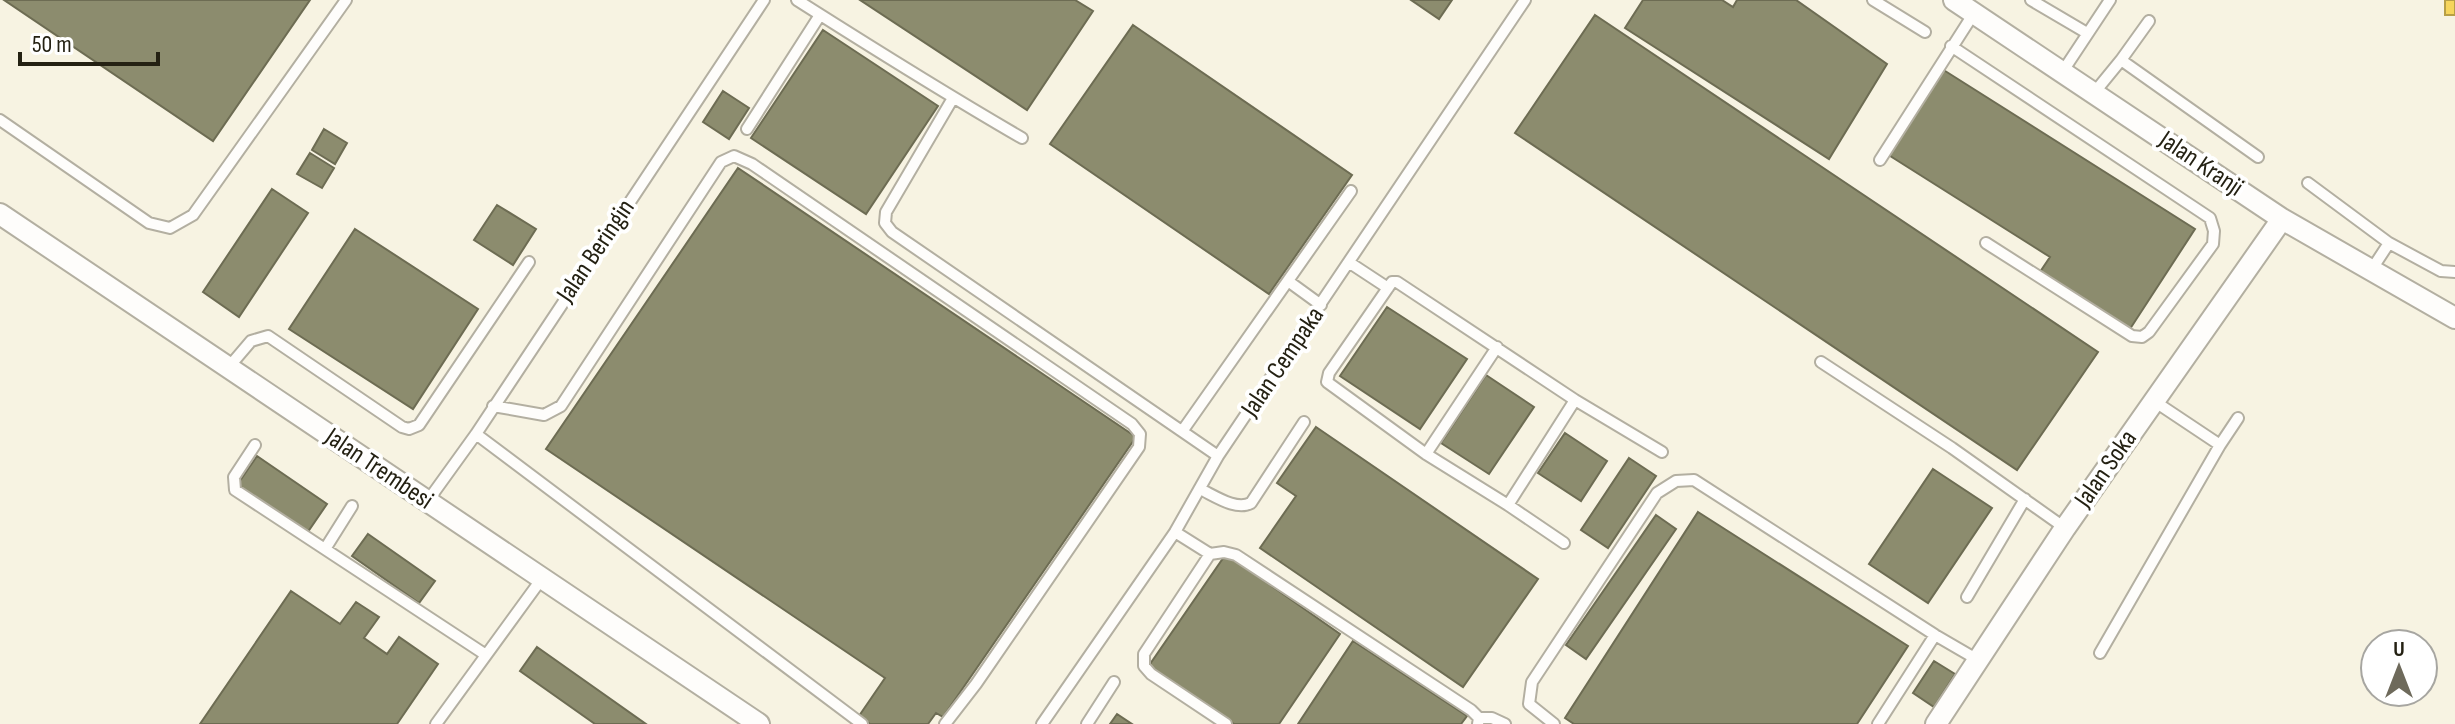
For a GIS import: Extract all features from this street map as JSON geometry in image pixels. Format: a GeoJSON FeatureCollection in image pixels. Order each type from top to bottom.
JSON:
{"type":"FeatureCollection","features":[{"type":"Feature","properties":{"kind":"street","name":"Jalan Kranji"},"geometry":{"type":"LineString","coordinates":[[1954,0],[2282,219],[2455,318]]}},
{"type":"Feature","properties":{"kind":"street","name":"Jalan Trembesi"},"geometry":{"type":"LineString","coordinates":[[0,214],[759,724]]}},
{"type":"Feature","properties":{"kind":"street","name":"Jalan Soka"},"geometry":{"type":"LineString","coordinates":[[1936,724],[2065,528],[2282,219]]}},
{"type":"Feature","properties":{"kind":"lane"},"geometry":{"type":"LineString","coordinates":[[0,120],[149,223],[170,228],[193,215],[346,0]]}},
{"type":"Feature","properties":{"kind":"lane","name":"Jalan Beringin"},"geometry":{"type":"LineString","coordinates":[[427,502],[476,434],[764,0]]}},
{"type":"Feature","properties":{"kind":"lane"},"geometry":{"type":"LineString","coordinates":[[797,0],[1022,138]]}},
{"type":"Feature","properties":{"kind":"lane","name":"Jalan Cempaka"},"geometry":{"type":"LineString","coordinates":[[1042,724],[1175,532],[1218,456],[1525,0]]}},
{"type":"Feature","properties":{"kind":"lane"},"geometry":{"type":"LineString","coordinates":[[1873,0],[1925,32]]}},
{"type":"Feature","properties":{"kind":"lane"},"geometry":{"type":"LineString","coordinates":[[2031,0],[2087,33]]}},
{"type":"Feature","properties":{"kind":"lane"},"geometry":{"type":"LineString","coordinates":[[2063,71],[2110,0]]}},
{"type":"Feature","properties":{"kind":"lane"},"geometry":{"type":"LineString","coordinates":[[1880,160],[1974,13]]}},
{"type":"Feature","properties":{"kind":"lane"},"geometry":{"type":"LineString","coordinates":[[747,129],[820,15]]}},
{"type":"Feature","properties":{"kind":"lane"},"geometry":{"type":"LineString","coordinates":[[2094,93],[2149,21]]}},
{"type":"Feature","properties":{"kind":"lane"},"geometry":{"type":"LineString","coordinates":[[1951,46],[2210,218],[2214,231],[2213,244],[2149,332],[2142,337],[2132,336],[1986,243]]}},
{"type":"Feature","properties":{"kind":"lane"},"geometry":{"type":"LineString","coordinates":[[2121,60],[2258,157]]}},
{"type":"Feature","properties":{"kind":"lane"},"geometry":{"type":"LineString","coordinates":[[953,98],[886,212],[885,223],[892,232],[1218,456]]}},
{"type":"Feature","properties":{"kind":"lane"},"geometry":{"type":"LineString","coordinates":[[493,406],[544,415],[561,406],[721,162],[734,156],[752,164],[1132,424],[1140,434],[1139,447],[976,684],[945,724]]}},
{"type":"Feature","properties":{"kind":"lane"},"geometry":{"type":"LineString","coordinates":[[2308,183],[2389,243],[2441,271],[2455,272]]}},
{"type":"Feature","properties":{"kind":"lane"},"geometry":{"type":"LineString","coordinates":[[1183,430],[1351,191]]}},
{"type":"Feature","properties":{"kind":"lane"},"geometry":{"type":"LineString","coordinates":[[2372,269],[2389,243]]}},
{"type":"Feature","properties":{"kind":"lane"},"geometry":{"type":"LineString","coordinates":[[228,368],[251,341],[268,336],[409,429],[419,425],[529,262]]}},
{"type":"Feature","properties":{"kind":"lane"},"geometry":{"type":"LineString","coordinates":[[1350,263],[1388,288]]}},
{"type":"Feature","properties":{"kind":"lane"},"geometry":{"type":"LineString","coordinates":[[1288,281],[1321,305]]}},
{"type":"Feature","properties":{"kind":"lane"},"geometry":{"type":"LineString","coordinates":[[1564,543],[1426,454],[1327,382],[1329,373],[1393,281],[1575,400],[1662,452]]}},
{"type":"Feature","properties":{"kind":"lane"},"geometry":{"type":"LineString","coordinates":[[1426,454],[1497,347]]}},
{"type":"Feature","properties":{"kind":"lane"},"geometry":{"type":"LineString","coordinates":[[1821,362],[1952,448],[2065,528]]}},
{"type":"Feature","properties":{"kind":"lane"},"geometry":{"type":"LineString","coordinates":[[1508,505],[1575,400]]}},
{"type":"Feature","properties":{"kind":"lane"},"geometry":{"type":"LineString","coordinates":[[2154,401],[2220,445]]}},
{"type":"Feature","properties":{"kind":"lane"},"geometry":{"type":"LineString","coordinates":[[2100,653],[2238,418]]}},
{"type":"Feature","properties":{"kind":"lane"},"geometry":{"type":"LineString","coordinates":[[1200,489],[1239,507],[1247,506],[1304,422]]}},
{"type":"Feature","properties":{"kind":"lane"},"geometry":{"type":"LineString","coordinates":[[476,434],[862,724]]}},
{"type":"Feature","properties":{"kind":"lane"},"geometry":{"type":"LineString","coordinates":[[255,445],[234,477],[235,490],[486,655]]}},
{"type":"Feature","properties":{"kind":"lane"},"geometry":{"type":"LineString","coordinates":[[1554,724],[1529,704],[1532,682],[1657,493],[1676,481],[1694,480],[1978,660]]}},
{"type":"Feature","properties":{"kind":"lane"},"geometry":{"type":"LineString","coordinates":[[1967,597],[2025,499]]}},
{"type":"Feature","properties":{"kind":"lane"},"geometry":{"type":"LineString","coordinates":[[325,549],[352,506]]}},
{"type":"Feature","properties":{"kind":"lane"},"geometry":{"type":"LineString","coordinates":[[1175,532],[1210,554],[1224,552],[1236,555],[1471,710],[1479,721],[1492,718],[1505,724]]}},
{"type":"Feature","properties":{"kind":"lane"},"geometry":{"type":"LineString","coordinates":[[1210,554],[1144,654],[1144,666],[1151,674],[1226,724]]}},
{"type":"Feature","properties":{"kind":"lane"},"geometry":{"type":"LineString","coordinates":[[436,724],[543,577]]}},
{"type":"Feature","properties":{"kind":"lane"},"geometry":{"type":"LineString","coordinates":[[1878,724],[1935,635]]}},
{"type":"Feature","properties":{"kind":"lane"},"geometry":{"type":"LineString","coordinates":[[1087,724],[1114,682]]}},
{"type":"Feature","properties":{"kind":"building: Hunian"},"geometry":{"type":"Polygon","coordinates":[[[2445,0],[2455,0],[2455,15],[2445,15],[2445,0]]]}},
{"type":"Feature","properties":{"kind":"building: Industri"},"geometry":{"type":"Polygon","coordinates":[[[4,0],[310,0],[213,141],[4,0]]]}},
{"type":"Feature","properties":{"kind":"building: Industri"},"geometry":{"type":"Polygon","coordinates":[[[860,0],[1075,0],[1093,11],[1027,110],[860,0]]]}},
{"type":"Feature","properties":{"kind":"building: Industri"},"geometry":{"type":"Polygon","coordinates":[[[1411,0],[1452,0],[1439,19],[1411,0]]]}},
{"type":"Feature","properties":{"kind":"building: Industri"},"geometry":{"type":"Polygon","coordinates":[[[1643,0],[1722,0],[1733,7],[1737,0],[1796,0],[1887,64],[1829,159],[1625,28],[1643,0]]]}},
{"type":"Feature","properties":{"kind":"building: Industri"},"geometry":{"type":"Polygon","coordinates":[[[1595,15],[2098,352],[2017,470],[1515,133],[1595,15]]]}},
{"type":"Feature","properties":{"kind":"building: Industri"},"geometry":{"type":"Polygon","coordinates":[[[1133,25],[1352,175],[1269,294],[1050,144],[1133,25]]]}},
{"type":"Feature","properties":{"kind":"building: Industri"},"geometry":{"type":"Polygon","coordinates":[[[823,30],[938,106],[866,214],[751,138],[823,30]]]}},
{"type":"Feature","properties":{"kind":"building: Industri"},"geometry":{"type":"Polygon","coordinates":[[[1942,69],[2195,229],[2130,329],[2040,272],[2050,257],[1887,154],[1942,69]]]}},
{"type":"Feature","properties":{"kind":"building: Industri"},"geometry":{"type":"Polygon","coordinates":[[[723,91],[749,108],[729,139],[703,122],[723,91]]]}},
{"type":"Feature","properties":{"kind":"building: Industri"},"geometry":{"type":"Polygon","coordinates":[[[324,129],[347,143],[335,164],[312,150],[324,129]]]}},
{"type":"Feature","properties":{"kind":"building: Industri"},"geometry":{"type":"Polygon","coordinates":[[[310,153],[334,168],[322,188],[297,174],[310,153]]]}},
{"type":"Feature","properties":{"kind":"building: Industri"},"geometry":{"type":"Polygon","coordinates":[[[738,168],[1136,437],[943,717],[936,713],[928,724],[870,724],[859,716],[885,678],[546,449],[738,168]]]}},
{"type":"Feature","properties":{"kind":"building: Industri"},"geometry":{"type":"Polygon","coordinates":[[[272,189],[308,213],[239,317],[203,292],[272,189]]]}},
{"type":"Feature","properties":{"kind":"building: Industri"},"geometry":{"type":"Polygon","coordinates":[[[497,205],[536,229],[513,265],[474,240],[497,205]]]}},
{"type":"Feature","properties":{"kind":"building: Industri"},"geometry":{"type":"Polygon","coordinates":[[[355,229],[478,309],[413,409],[289,329],[355,229]]]}},
{"type":"Feature","properties":{"kind":"building: Industri"},"geometry":{"type":"Polygon","coordinates":[[[1387,307],[1467,359],[1420,429],[1340,376],[1387,307]]]}},
{"type":"Feature","properties":{"kind":"building: Industri"},"geometry":{"type":"Polygon","coordinates":[[[1486,375],[1534,407],[1489,474],[1441,443],[1486,375]]]}},
{"type":"Feature","properties":{"kind":"building: Industri"},"geometry":{"type":"Polygon","coordinates":[[[1316,427],[1538,579],[1463,687],[1260,548],[1296,496],[1277,483],[1316,427]]]}},
{"type":"Feature","properties":{"kind":"building: Industri"},"geometry":{"type":"Polygon","coordinates":[[[1565,433],[1607,461],[1581,501],[1538,473],[1565,433]]]}},
{"type":"Feature","properties":{"kind":"building: Industri"},"geometry":{"type":"Polygon","coordinates":[[[257,456],[327,504],[305,536],[235,488],[257,456]]]}},
{"type":"Feature","properties":{"kind":"building: Industri"},"geometry":{"type":"Polygon","coordinates":[[[1629,458],[1656,476],[1608,548],[1581,530],[1629,458]]]}},
{"type":"Feature","properties":{"kind":"building: Industri"},"geometry":{"type":"Polygon","coordinates":[[[1933,469],[1992,508],[1928,603],[1869,564],[1933,469]]]}},
{"type":"Feature","properties":{"kind":"building: Industri"},"geometry":{"type":"Polygon","coordinates":[[[1698,512],[1908,646],[1857,724],[1574,724],[1565,718],[1698,512]]]}},
{"type":"Feature","properties":{"kind":"building: Industri"},"geometry":{"type":"Polygon","coordinates":[[[1656,515],[1676,529],[1586,659],[1566,645],[1656,515]]]}},
{"type":"Feature","properties":{"kind":"building: Industri"},"geometry":{"type":"Polygon","coordinates":[[[368,534],[435,581],[419,603],[352,556],[368,534]]]}},
{"type":"Feature","properties":{"kind":"building: Industri"},"geometry":{"type":"Polygon","coordinates":[[[1226,554],[1340,634],[1279,724],[1234,724],[1148,667],[1226,554]]]}},
{"type":"Feature","properties":{"kind":"building: Industri"},"geometry":{"type":"Polygon","coordinates":[[[291,591],[340,624],[356,602],[379,617],[364,638],[387,654],[399,637],[438,664],[397,724],[200,724],[291,591]]]}},
{"type":"Feature","properties":{"kind":"building: Industri"},"geometry":{"type":"Polygon","coordinates":[[[1353,641],[1467,716],[1461,724],[1298,724],[1353,641]]]}},
{"type":"Feature","properties":{"kind":"building: Industri"},"geometry":{"type":"Polygon","coordinates":[[[537,647],[646,724],[595,724],[520,671],[537,647]]]}},
{"type":"Feature","properties":{"kind":"building: Industri"},"geometry":{"type":"Polygon","coordinates":[[[1934,661],[1955,674],[1934,707],[1913,693],[1934,661]]]}},
{"type":"Feature","properties":{"kind":"building: Industri"},"geometry":{"type":"Polygon","coordinates":[[[1117,714],[1132,724],[1110,724],[1117,714]]]}}]}
